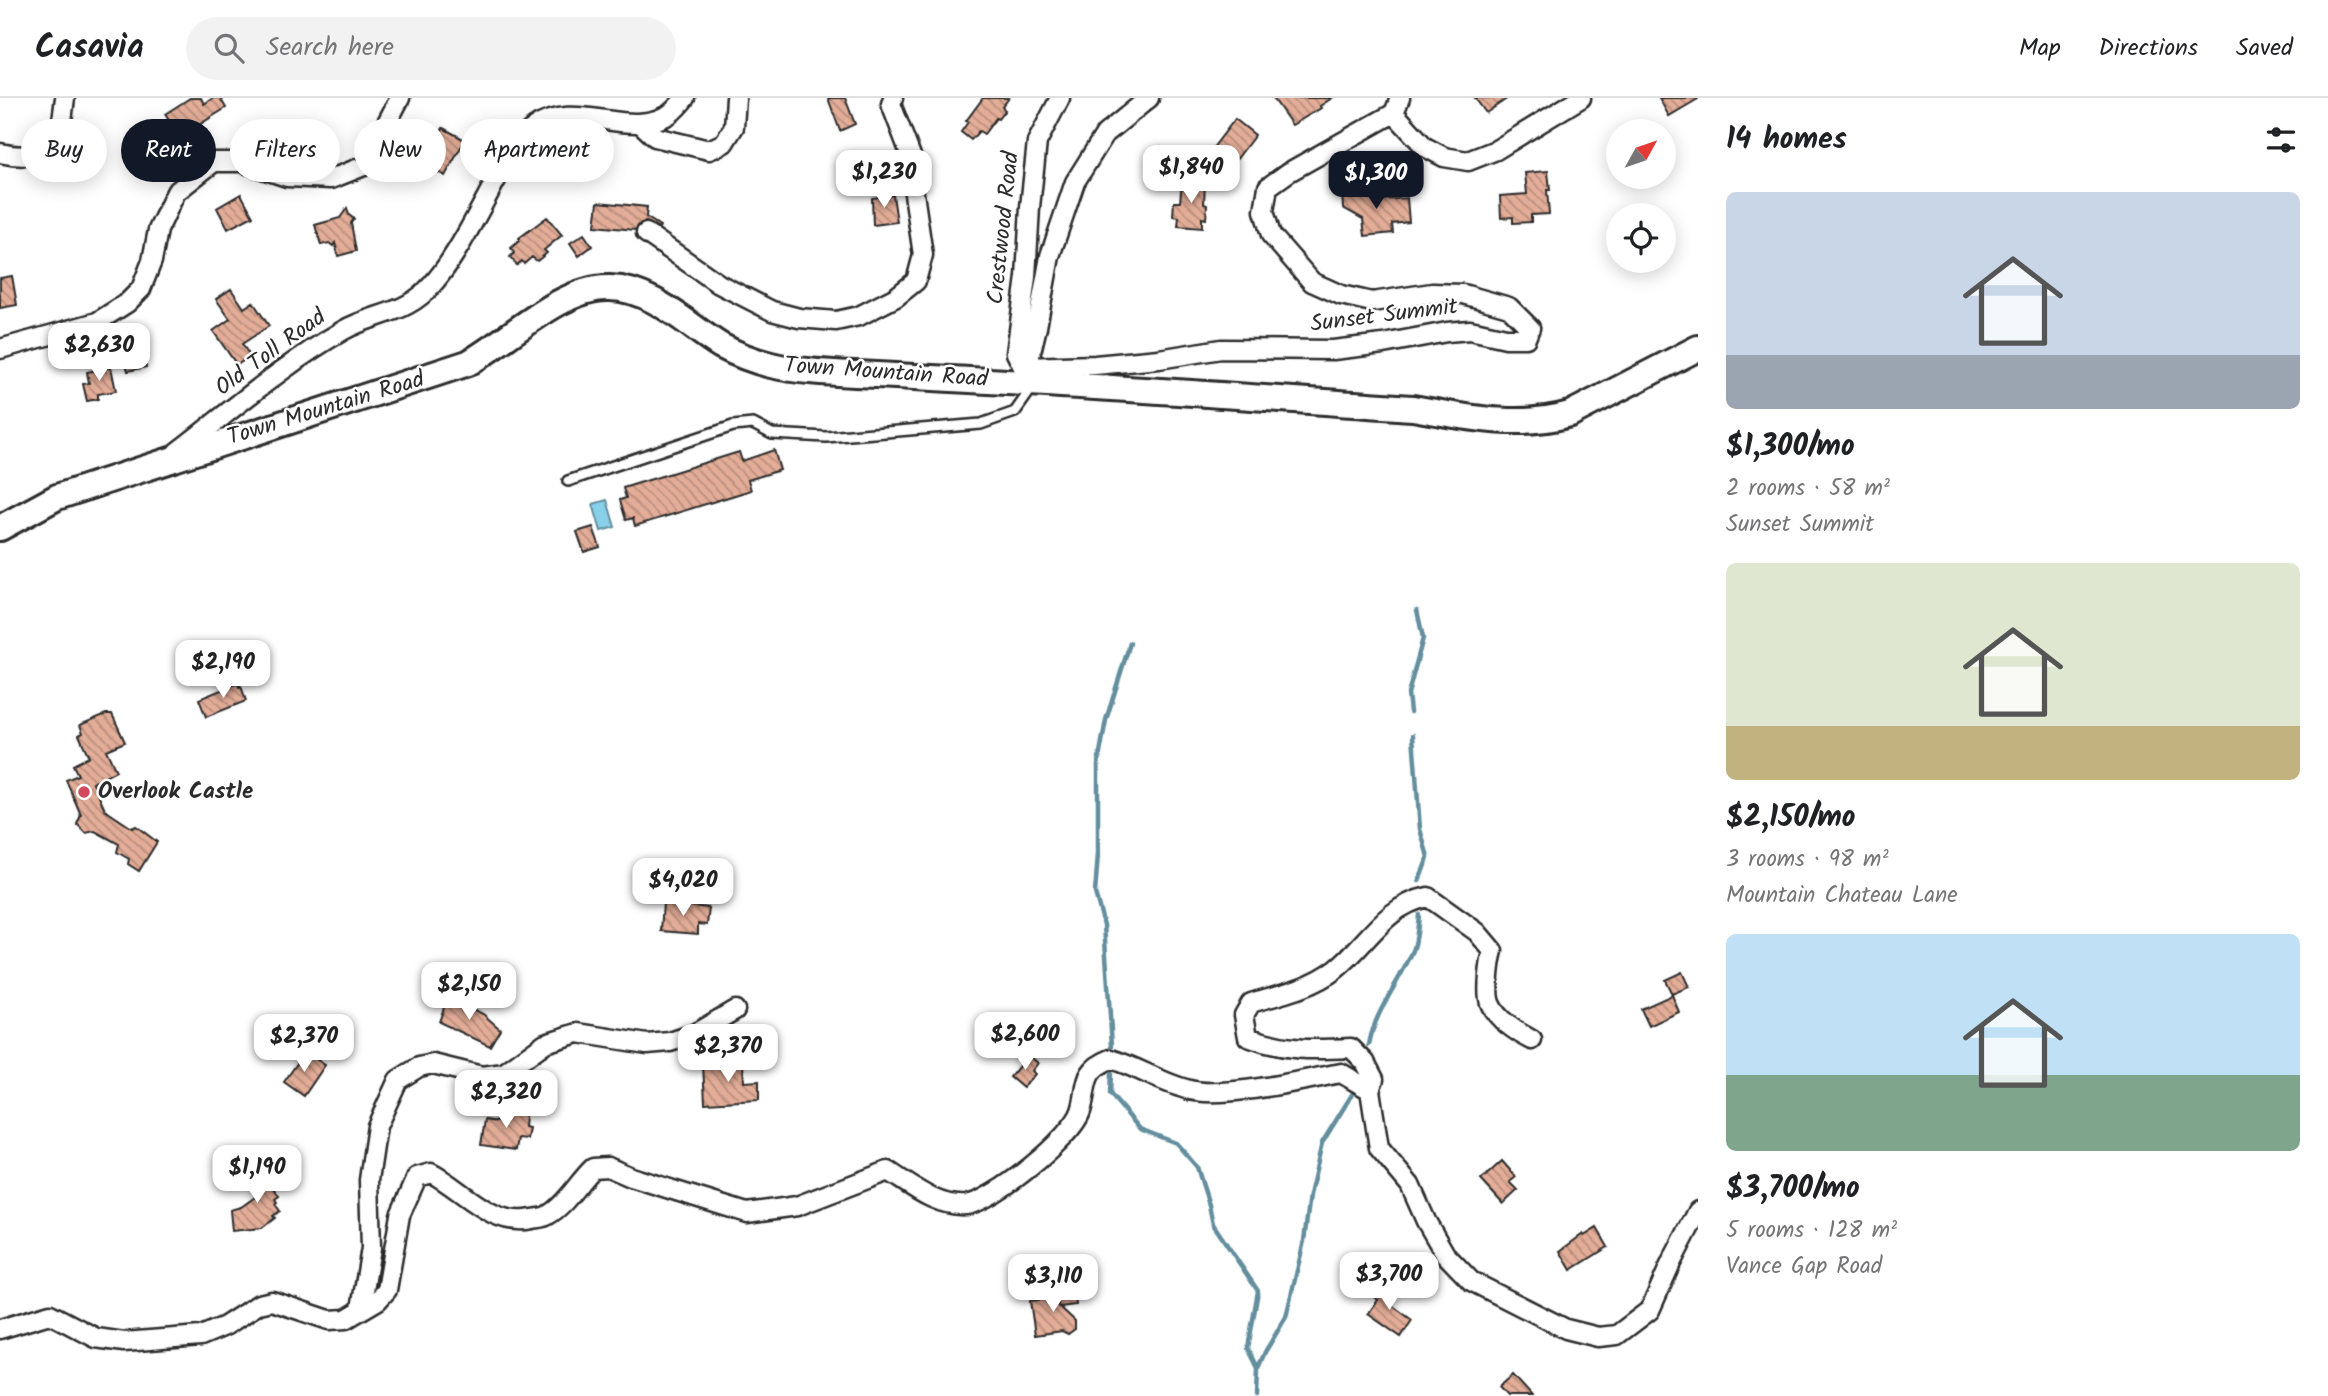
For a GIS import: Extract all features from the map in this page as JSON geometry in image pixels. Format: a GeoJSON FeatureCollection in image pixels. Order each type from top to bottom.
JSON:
{"type":"FeatureCollection","features":[{"type":"Feature","properties":{"kind":"main road","name":"Town Mountain Road"},"geometry":{"type":"LineString","coordinates":[[0,528],[57,497],[169,458],[468,363],[493,349],[544,312],[585,290],[610,288],[630,291],[659,303],[724,347],[771,365],[819,372],[1026,378],[1413,408],[1521,422],[1550,420],[1570,414],[1698,348]]}},
{"type":"Feature","properties":{"kind":"street"},"geometry":{"type":"LineString","coordinates":[[0,153],[11,156],[41,154],[55,142],[65,98]]}},
{"type":"Feature","properties":{"kind":"street"},"geometry":{"type":"LineString","coordinates":[[0,349],[97,321],[127,303],[141,289],[152,261],[158,230],[176,192],[214,162],[241,162],[287,177],[331,179],[364,166],[400,98]]}},
{"type":"Feature","properties":{"kind":"street","name":"Old Toll Road"},"geometry":{"type":"LineString","coordinates":[[169,458],[302,357],[346,328],[400,309],[424,294],[451,258],[514,148],[530,130],[550,119],[571,116],[640,123],[666,116],[685,98]]}},
{"type":"Feature","properties":{"kind":"street"},"geometry":{"type":"LineString","coordinates":[[640,123],[655,136],[709,150],[724,143],[734,127],[736,98]]}},
{"type":"Feature","properties":{"kind":"street"},"geometry":{"type":"LineString","coordinates":[[646,233],[719,284],[772,311],[836,321],[859,316],[896,297],[916,281],[923,255],[911,156],[891,104],[893,98]]}},
{"type":"Feature","properties":{"kind":"street","name":"Crestwood Road"},"geometry":{"type":"LineString","coordinates":[[1026,378],[1016,353],[1026,277],[1037,142],[1060,98]]}},
{"type":"Feature","properties":{"kind":"street"},"geometry":{"type":"LineString","coordinates":[[1026,378],[1050,256],[1075,182],[1105,134],[1149,98]]}},
{"type":"Feature","properties":{"kind":"street"},"geometry":{"type":"LineString","coordinates":[[1397,105],[1425,147],[1444,157],[1468,162],[1496,150],[1581,98]]}},
{"type":"Feature","properties":{"kind":"street","name":"Sunset Summit"},"geometry":{"type":"LineString","coordinates":[[1026,378],[1095,365],[1221,349],[1333,350],[1470,330],[1506,338],[1526,338],[1530,328],[1508,307],[1463,294],[1432,293],[1372,302],[1341,295],[1312,282],[1271,235],[1264,211],[1268,187],[1397,105]]}},
{"type":"Feature","properties":{"kind":"street"},"geometry":{"type":"LineString","coordinates":[[1532,1040],[1510,1028],[1490,1003],[1490,962],[1493,951],[1477,932],[1428,897],[1411,900],[1370,932],[1337,968],[1306,987],[1251,1003],[1244,1015],[1248,1037],[1273,1046],[1295,1049],[1351,1048],[1365,1062],[1374,1079],[1370,1090],[1379,1147],[1410,1185],[1426,1222],[1445,1254],[1471,1281],[1566,1329],[1598,1337],[1616,1335],[1650,1310],[1698,1211]]}},
{"type":"Feature","properties":{"kind":"street"},"geometry":{"type":"LineString","coordinates":[[361,1309],[371,1248],[369,1180],[377,1126],[398,1080],[419,1068],[433,1065],[482,1076],[504,1073],[545,1043],[578,1032],[647,1044],[670,1042],[694,1034],[735,1010]]}},
{"type":"Feature","properties":{"kind":"street"},"geometry":{"type":"LineString","coordinates":[[0,1329],[50,1314],[96,1338],[124,1342],[201,1336],[225,1326],[259,1304],[272,1301],[328,1320],[346,1319],[378,1300],[387,1290],[400,1215],[418,1177],[431,1174],[444,1180],[484,1209],[504,1217],[526,1220],[547,1216],[593,1168],[608,1167],[631,1177],[747,1213],[797,1206],[888,1171],[931,1199],[967,1205],[1007,1185],[1036,1163],[1081,1113],[1084,1086],[1093,1069],[1111,1059],[1134,1066],[1185,1089],[1205,1094],[1341,1073],[1370,1090]]}},
{"type":"Feature","properties":{"kind":"lane"},"geometry":{"type":"LineString","coordinates":[[568,481],[733,426],[753,424],[772,434],[826,437],[981,424],[1016,412],[1026,378]]}},
{"type":"Feature","properties":{"kind":"water"},"geometry":{"type":"Polygon","coordinates":[[[607,500],[615,527],[601,531],[593,504],[607,500]]]}},
{"type":"Feature","properties":{"kind":"building"},"geometry":{"type":"Polygon","coordinates":[[[190,98],[201,98],[204,104],[213,98],[220,98],[226,108],[208,119],[168,119],[165,114],[190,98]]]}},
{"type":"Feature","properties":{"kind":"building"},"geometry":{"type":"Polygon","coordinates":[[[828,98],[845,98],[855,124],[840,131],[828,98]]]}},
{"type":"Feature","properties":{"kind":"building"},"geometry":{"type":"Polygon","coordinates":[[[983,98],[1009,98],[998,119],[996,118],[984,134],[979,131],[971,140],[961,132],[983,98]]]}},
{"type":"Feature","properties":{"kind":"building"},"geometry":{"type":"Polygon","coordinates":[[[1273,98],[1332,98],[1320,106],[1321,108],[1292,125],[1273,98]]]}},
{"type":"Feature","properties":{"kind":"building"},"geometry":{"type":"Polygon","coordinates":[[[1475,98],[1508,98],[1486,113],[1475,98]]]}},
{"type":"Feature","properties":{"kind":"building"},"geometry":{"type":"Polygon","coordinates":[[[1659,98],[1698,98],[1698,99],[1669,116],[1659,98]]]}},
{"type":"Feature","properties":{"kind":"building"},"geometry":{"type":"Polygon","coordinates":[[[1235,119],[1255,135],[1226,173],[1206,157],[1235,119]]]}},
{"type":"Feature","properties":{"kind":"building"},"geometry":{"type":"Polygon","coordinates":[[[446,130],[460,137],[460,149],[446,174],[446,130]]]}},
{"type":"Feature","properties":{"kind":"building"},"geometry":{"type":"Polygon","coordinates":[[[1548,171],[1549,214],[1531,215],[1531,222],[1513,223],[1513,217],[1501,218],[1500,196],[1527,194],[1525,173],[1548,171]]]}},
{"type":"Feature","properties":{"kind":"building"},"geometry":{"type":"Polygon","coordinates":[[[1182,180],[1205,182],[1204,204],[1207,205],[1206,219],[1202,218],[1202,228],[1178,226],[1179,217],[1173,216],[1174,202],[1180,202],[1182,180]]]}},
{"type":"Feature","properties":{"kind":"building"},"geometry":{"type":"Polygon","coordinates":[[[1353,186],[1382,200],[1407,198],[1409,222],[1392,224],[1393,233],[1365,236],[1363,219],[1343,208],[1342,194],[1353,186]]]}},
{"type":"Feature","properties":{"kind":"building"},"geometry":{"type":"Polygon","coordinates":[[[241,194],[253,216],[228,229],[217,208],[241,194]]]}},
{"type":"Feature","properties":{"kind":"building"},"geometry":{"type":"Polygon","coordinates":[[[893,195],[897,222],[873,225],[872,198],[893,195]]]}},
{"type":"Feature","properties":{"kind":"building"},"geometry":{"type":"Polygon","coordinates":[[[598,202],[647,207],[646,217],[660,226],[659,228],[646,222],[641,223],[635,230],[595,226],[598,202]]]}},
{"type":"Feature","properties":{"kind":"building"},"geometry":{"type":"Polygon","coordinates":[[[347,208],[354,219],[351,223],[356,251],[338,256],[335,243],[333,246],[329,243],[321,245],[315,225],[340,218],[347,208]]]}},
{"type":"Feature","properties":{"kind":"building"},"geometry":{"type":"Polygon","coordinates":[[[547,217],[562,235],[544,250],[547,253],[537,261],[532,257],[524,264],[522,261],[517,265],[510,257],[514,253],[511,248],[519,238],[547,217]]]}},
{"type":"Feature","properties":{"kind":"building"},"geometry":{"type":"Polygon","coordinates":[[[584,234],[592,246],[579,256],[570,243],[584,234]]]}},
{"type":"Feature","properties":{"kind":"building"},"geometry":{"type":"Polygon","coordinates":[[[12,276],[17,305],[0,308],[0,278],[12,276]]]}},
{"type":"Feature","properties":{"kind":"building"},"geometry":{"type":"Polygon","coordinates":[[[231,289],[244,308],[253,302],[269,326],[242,344],[250,356],[237,365],[213,331],[230,319],[216,299],[231,289]]]}},
{"type":"Feature","properties":{"kind":"building"},"geometry":{"type":"Polygon","coordinates":[[[142,352],[146,367],[128,371],[124,356],[142,352]]]}},
{"type":"Feature","properties":{"kind":"building"},"geometry":{"type":"Polygon","coordinates":[[[111,367],[116,391],[98,394],[98,399],[87,401],[83,384],[89,383],[87,372],[111,367]]]}},
{"type":"Feature","properties":{"kind":"building"},"geometry":{"type":"Polygon","coordinates":[[[774,450],[780,470],[748,480],[751,490],[635,526],[633,518],[626,520],[620,500],[626,498],[623,488],[739,452],[742,461],[774,450]]]}},
{"type":"Feature","properties":{"kind":"building"},"geometry":{"type":"Polygon","coordinates":[[[593,527],[600,547],[584,552],[577,532],[593,527]]]}},
{"type":"Feature","properties":{"kind":"building"},"geometry":{"type":"Polygon","coordinates":[[[238,683],[246,701],[206,717],[199,699],[238,683]]]}},
{"type":"Feature","properties":{"kind":"building","name":"Overlook Castle"},"geometry":{"type":"Polygon","coordinates":[[[112,714],[125,742],[106,750],[116,771],[93,783],[105,810],[132,828],[136,826],[157,842],[139,871],[128,864],[129,859],[117,852],[119,844],[95,831],[86,833],[77,824],[81,815],[66,780],[78,775],[73,765],[89,757],[79,735],[83,733],[80,725],[112,714]]]}},
{"type":"Feature","properties":{"kind":"building"},"geometry":{"type":"Polygon","coordinates":[[[663,903],[709,908],[707,925],[698,924],[698,934],[661,931],[663,903]]]}},
{"type":"Feature","properties":{"kind":"building"},"geometry":{"type":"Polygon","coordinates":[[[1682,972],[1689,987],[1672,994],[1665,980],[1682,972]]]}},
{"type":"Feature","properties":{"kind":"building"},"geometry":{"type":"Polygon","coordinates":[[[1672,995],[1679,1012],[1649,1026],[1641,1009],[1672,995]]]}},
{"type":"Feature","properties":{"kind":"building"},"geometry":{"type":"Polygon","coordinates":[[[447,999],[483,1014],[500,1029],[490,1046],[439,1022],[447,999]]]}},
{"type":"Feature","properties":{"kind":"building"},"geometry":{"type":"Polygon","coordinates":[[[305,1052],[325,1065],[304,1096],[284,1082],[305,1052]]]}},
{"type":"Feature","properties":{"kind":"building"},"geometry":{"type":"Polygon","coordinates":[[[1028,1055],[1038,1063],[1032,1071],[1035,1074],[1023,1088],[1010,1077],[1028,1055]]]}},
{"type":"Feature","properties":{"kind":"building"},"geometry":{"type":"Polygon","coordinates":[[[743,1064],[744,1082],[759,1081],[759,1100],[705,1103],[703,1065],[743,1064]]]}},
{"type":"Feature","properties":{"kind":"building"},"geometry":{"type":"Polygon","coordinates":[[[508,1104],[526,1107],[524,1127],[529,1128],[527,1139],[518,1138],[516,1150],[481,1145],[485,1120],[505,1123],[508,1104]]]}},
{"type":"Feature","properties":{"kind":"building"},"geometry":{"type":"Polygon","coordinates":[[[1502,1161],[1516,1177],[1510,1182],[1518,1190],[1503,1204],[1481,1180],[1502,1161]]]}},
{"type":"Feature","properties":{"kind":"building"},"geometry":{"type":"Polygon","coordinates":[[[262,1167],[274,1183],[271,1185],[279,1196],[275,1199],[275,1204],[280,1211],[262,1228],[232,1231],[230,1210],[241,1207],[258,1195],[246,1179],[262,1167]]]}},
{"type":"Feature","properties":{"kind":"building"},"geometry":{"type":"Polygon","coordinates":[[[1597,1228],[1608,1247],[1571,1270],[1560,1251],[1583,1234],[1584,1236],[1597,1228]]]}},
{"type":"Feature","properties":{"kind":"building"},"geometry":{"type":"Polygon","coordinates":[[[1384,1283],[1397,1293],[1389,1303],[1412,1320],[1401,1337],[1368,1314],[1378,1300],[1374,1297],[1384,1283]]]}},
{"type":"Feature","properties":{"kind":"building"},"geometry":{"type":"Polygon","coordinates":[[[1074,1289],[1076,1305],[1060,1307],[1075,1321],[1075,1329],[1068,1334],[1062,1331],[1035,1335],[1030,1301],[1051,1298],[1058,1306],[1056,1291],[1074,1289]]]}},
{"type":"Feature","properties":{"kind":"building"},"geometry":{"type":"Polygon","coordinates":[[[1513,1375],[1532,1396],[1507,1396],[1499,1387],[1513,1375]]]}},
{"type":"Feature","properties":{"kind":"waterway"},"geometry":{"type":"LineString","coordinates":[[1410,712],[1408,694],[1423,638],[1417,610]]}},
{"type":"Feature","properties":{"kind":"waterway"},"geometry":{"type":"LineString","coordinates":[[1112,1046],[1104,925],[1095,893],[1098,764],[1106,720],[1130,643]]}},
{"type":"Feature","properties":{"kind":"waterway"},"geometry":{"type":"LineString","coordinates":[[1413,735],[1420,829],[1428,857],[1419,881]]}},
{"type":"Feature","properties":{"kind":"waterway"},"geometry":{"type":"LineString","coordinates":[[1369,1045],[1382,1007],[1414,948],[1419,915]]}},
{"type":"Feature","properties":{"kind":"waterway"},"geometry":{"type":"LineString","coordinates":[[1111,1073],[1110,1094],[1140,1129],[1176,1143],[1197,1167],[1213,1224],[1258,1291],[1248,1348],[1258,1368]]}},
{"type":"Feature","properties":{"kind":"waterway"},"geometry":{"type":"LineString","coordinates":[[1257,1396],[1258,1368],[1286,1317],[1304,1241],[1310,1195],[1322,1143],[1353,1093]]}},
{"type":"Feature","properties":{"kind":"place","name":"Overlook Castle"},"geometry":{"type":"Point","coordinates":[84,792]}}]}
